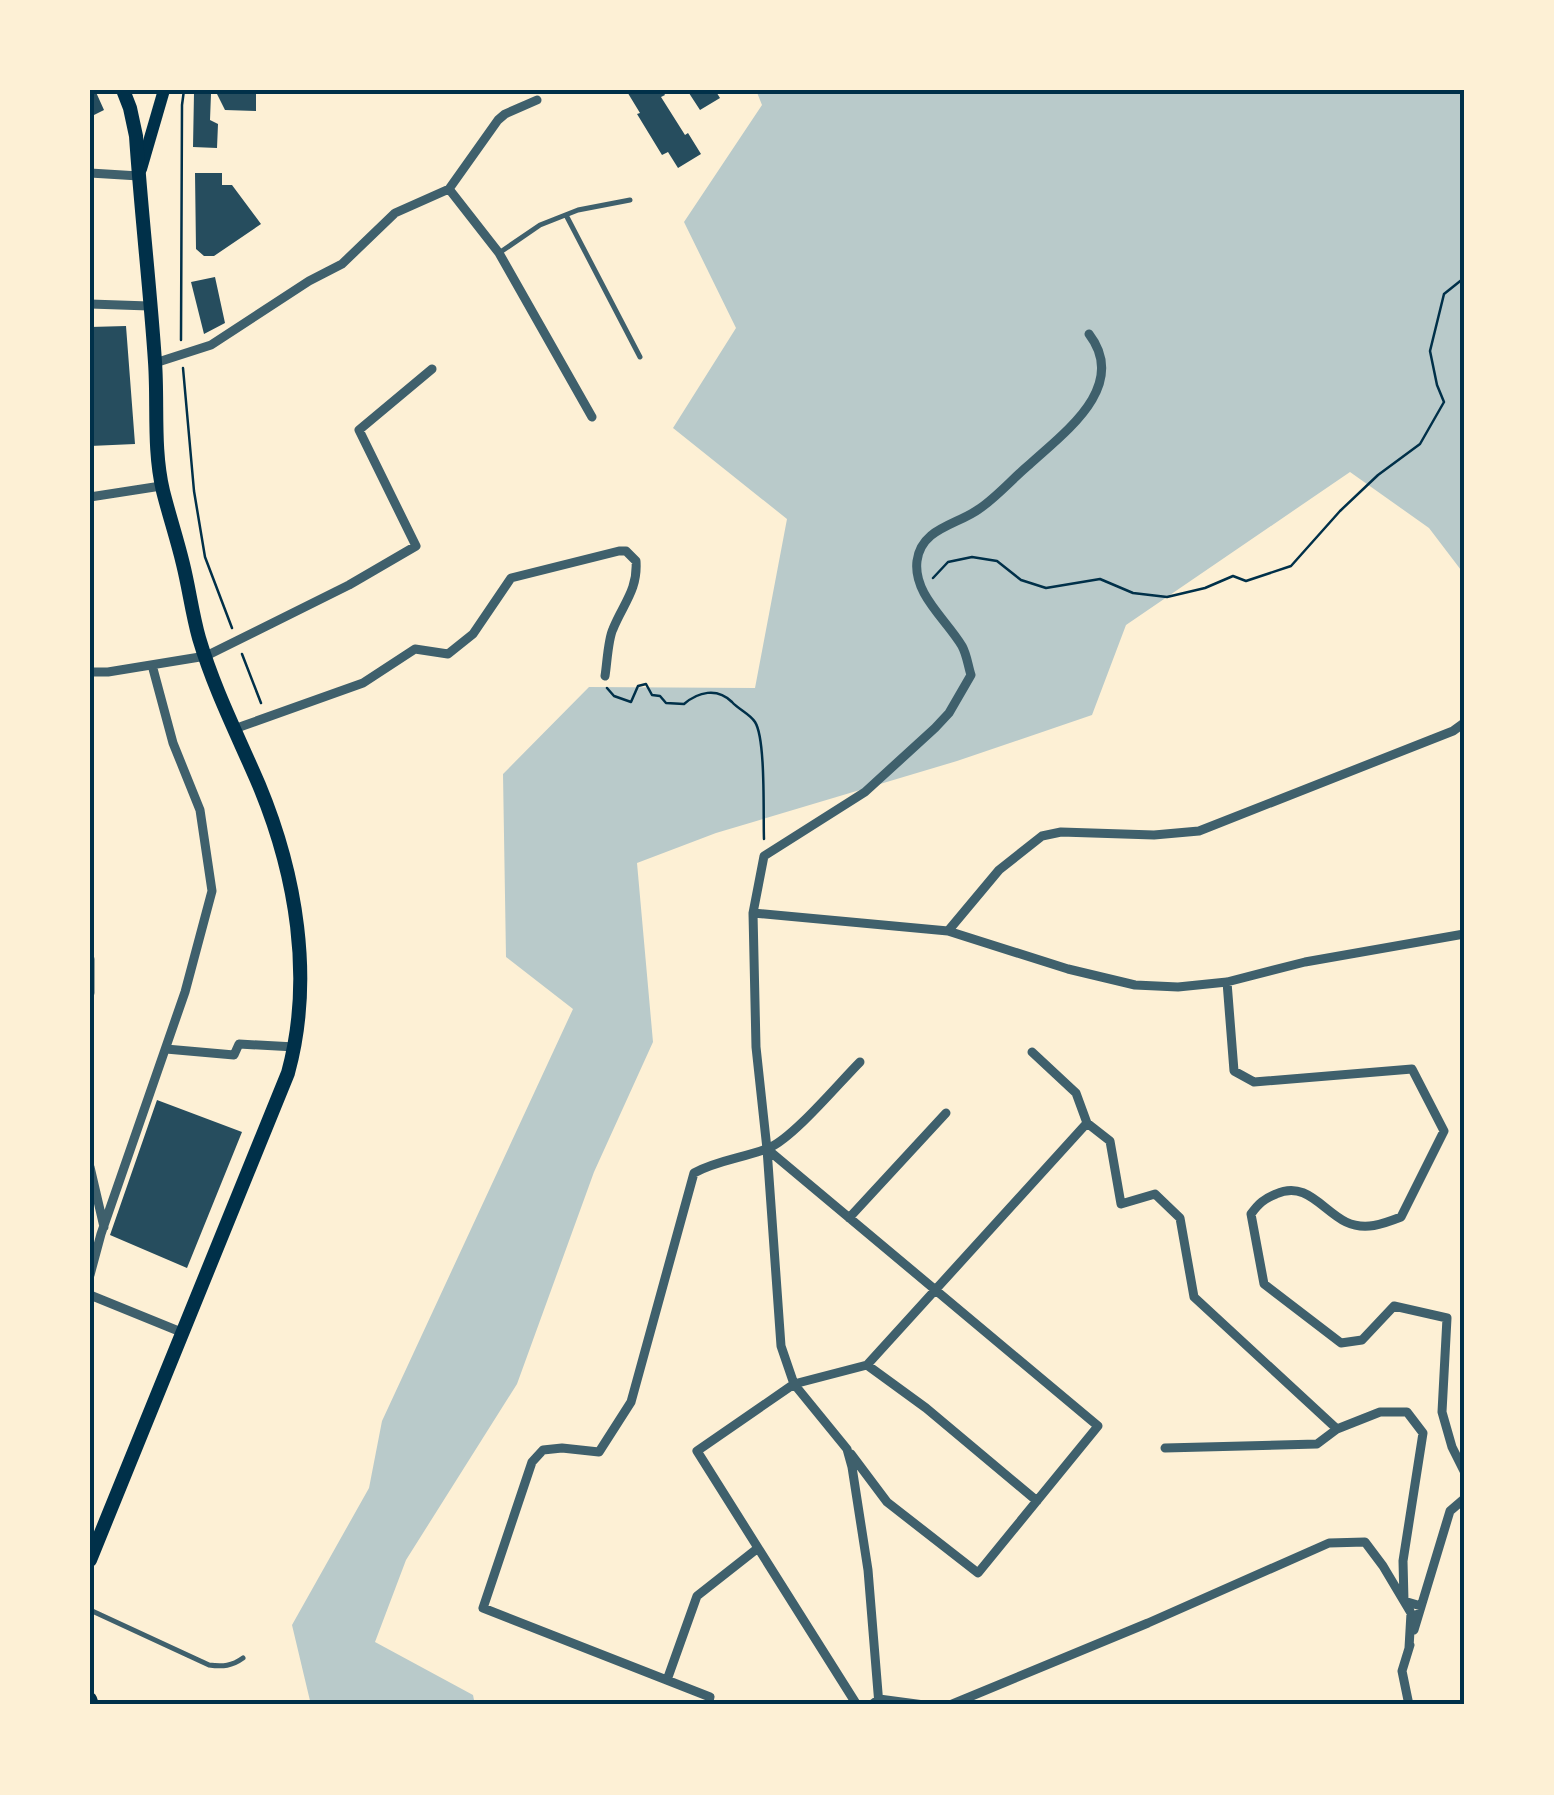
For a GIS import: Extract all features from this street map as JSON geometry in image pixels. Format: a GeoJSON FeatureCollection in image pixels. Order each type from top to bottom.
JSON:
{"type":"FeatureCollection","features":[{"type":"Feature","properties":{"kind":"main road"},"geometry":{"type":"LineString","coordinates":[[90,1560],[288,1073],[298,1015],[298,931],[285,859],[199,638],[162,486],[136,136],[122,90]]}},
{"type":"Feature","properties":{"kind":"main road"},"geometry":{"type":"LineString","coordinates":[[139,176],[164,90]]}},
{"type":"Feature","properties":{"kind":"street"},"geometry":{"type":"LineString","coordinates":[[155,363],[211,345],[342,264],[396,212],[449,189],[498,120],[537,100]]}},
{"type":"Feature","properties":{"kind":"street"},"geometry":{"type":"LineString","coordinates":[[90,173],[139,176]]}},
{"type":"Feature","properties":{"kind":"street"},"geometry":{"type":"LineString","coordinates":[[449,189],[500,253],[592,417]]}},
{"type":"Feature","properties":{"kind":"street"},"geometry":{"type":"LineString","coordinates":[[90,304],[150,306]]}},
{"type":"Feature","properties":{"kind":"street"},"geometry":{"type":"LineString","coordinates":[[767,1149],[1098,1426],[978,1572],[887,1502],[794,1384],[781,1346],[756,1047],[752,913],[764,856],[865,792],[949,713],[971,676],[965,650],[919,586],[917,559],[926,539],[978,510],[1076,424],[1098,391],[1100,348],[1089,334]]}},
{"type":"Feature","properties":{"kind":"street"},"geometry":{"type":"LineString","coordinates":[[90,672],[206,656],[349,586],[416,546],[359,430],[432,370]]}},
{"type":"Feature","properties":{"kind":"street"},"geometry":{"type":"LineString","coordinates":[[90,497],[162,486]]}},
{"type":"Feature","properties":{"kind":"street"},"geometry":{"type":"LineString","coordinates":[[234,730],[364,683],[415,649],[448,654],[474,634],[511,578],[619,551],[636,561],[637,577],[610,633],[605,676]]}},
{"type":"Feature","properties":{"kind":"street"},"geometry":{"type":"LineString","coordinates":[[90,1274],[166,1049],[212,891],[200,810],[173,743],[152,665]]}},
{"type":"Feature","properties":{"kind":"street"},"geometry":{"type":"LineString","coordinates":[[948,931],[999,870],[1042,836],[1061,832],[1154,835],[1199,830],[1453,731],[1464,723]]}},
{"type":"Feature","properties":{"kind":"street"},"geometry":{"type":"LineString","coordinates":[[752,913],[948,931],[1068,969],[1134,985],[1227,982],[1304,962],[1464,934]]}},
{"type":"Feature","properties":{"kind":"street"},"geometry":{"type":"LineString","coordinates":[[90,960],[90,994]]}},
{"type":"Feature","properties":{"kind":"street"},"geometry":{"type":"LineString","coordinates":[[1227,982],[1234,1071],[1254,1082],[1412,1069],[1444,1131],[1401,1217],[1374,1227],[1348,1223],[1303,1191],[1286,1189],[1262,1200],[1252,1214],[1264,1284],[1341,1343],[1362,1340],[1394,1306],[1447,1318],[1442,1412],[1452,1448],[1464,1471]]}},
{"type":"Feature","properties":{"kind":"street"},"geometry":{"type":"LineString","coordinates":[[166,1049],[234,1055],[239,1044],[295,1047]]}},
{"type":"Feature","properties":{"kind":"street"},"geometry":{"type":"LineString","coordinates":[[1032,1052],[1076,1092],[1087,1123],[1110,1141],[1121,1204],[1155,1194],[1180,1218],[1194,1297],[1337,1429]]}},
{"type":"Feature","properties":{"kind":"street"},"geometry":{"type":"LineString","coordinates":[[708,1705],[710,1697],[483,1608],[532,1462],[542,1450],[599,1452],[630,1402],[694,1173],[783,1140],[860,1062]]}},
{"type":"Feature","properties":{"kind":"street"},"geometry":{"type":"LineString","coordinates":[[849,1218],[946,1113]]}},
{"type":"Feature","properties":{"kind":"street"},"geometry":{"type":"LineString","coordinates":[[857,1705],[696,1452],[794,1384],[867,1364],[1087,1123]]}},
{"type":"Feature","properties":{"kind":"street"},"geometry":{"type":"LineString","coordinates":[[90,1167],[94,1203],[104,1227]]}},
{"type":"Feature","properties":{"kind":"street"},"geometry":{"type":"LineString","coordinates":[[90,1295],[182,1332]]}},
{"type":"Feature","properties":{"kind":"street"},"geometry":{"type":"LineString","coordinates":[[867,1364],[1037,1501]]}},
{"type":"Feature","properties":{"kind":"street"},"geometry":{"type":"LineString","coordinates":[[1164,1448],[1317,1444],[1337,1429],[1380,1412],[1407,1412],[1423,1433],[1403,1561],[1404,1601]]}},
{"type":"Feature","properties":{"kind":"street"},"geometry":{"type":"LineString","coordinates":[[847,1450],[868,1570],[876,1703],[924,1705]]}},
{"type":"Feature","properties":{"kind":"street"},"geometry":{"type":"LineString","coordinates":[[1408,1705],[1402,1671],[1450,1510],[1464,1499]]}},
{"type":"Feature","properties":{"kind":"street"},"geometry":{"type":"LineString","coordinates":[[950,1705],[1329,1543],[1365,1542],[1384,1566],[1411,1613],[1409,1648]]}},
{"type":"Feature","properties":{"kind":"street"},"geometry":{"type":"LineString","coordinates":[[667,1680],[697,1596],[758,1548]]}},
{"type":"Feature","properties":{"kind":"street"},"geometry":{"type":"LineString","coordinates":[[1404,1601],[1422,1606]]}},
{"type":"Feature","properties":{"kind":"lane"},"geometry":{"type":"LineString","coordinates":[[500,253],[540,225],[578,210],[630,200]]}},
{"type":"Feature","properties":{"kind":"lane"},"geometry":{"type":"LineString","coordinates":[[566,215],[640,356]]}},
{"type":"Feature","properties":{"kind":"lane"},"geometry":{"type":"LineString","coordinates":[[90,1610],[209,1665],[221,1667],[243,1658]]}},
{"type":"Feature","properties":{"kind":"path"},"geometry":{"type":"LineString","coordinates":[[184,90],[180,326],[194,491],[205,556],[267,718]]}},
{"type":"Feature","properties":{"kind":"path"},"geometry":{"type":"LineString","coordinates":[[932,604],[931,580],[948,562],[972,556],[997,561],[1021,580],[1046,588],[1100,578],[1133,593],[1167,597],[1233,576],[1246,581],[1292,566],[1378,474],[1420,444],[1444,402],[1430,351],[1444,294],[1464,278]]}},
{"type":"Feature","properties":{"kind":"path"},"geometry":{"type":"LineString","coordinates":[[605,676],[608,691],[630,702],[642,684],[666,704],[684,704],[706,692],[717,692],[756,723],[762,755],[764,856]]}},
{"type":"Feature","properties":{"kind":"shaded area"},"geometry":{"type":"Polygon","coordinates":[[[756,90],[1464,90],[1464,574],[1429,528],[1350,472],[1126,625],[1092,715],[957,761],[716,833],[637,863],[653,1042],[594,1172],[517,1384],[406,1560],[375,1642],[473,1695],[475,1705],[311,1705],[292,1625],[369,1488],[382,1421],[573,1009],[506,957],[503,774],[589,687],[755,688],[787,519],[673,428],[736,328],[684,222],[762,105],[756,90]]]}},
{"type":"Feature","properties":{"kind":"building"},"geometry":{"type":"Polygon","coordinates":[[[90,90],[95,90],[104,110],[90,117],[90,90]]]}},
{"type":"Feature","properties":{"kind":"building"},"geometry":{"type":"Polygon","coordinates":[[[217,90],[256,90],[256,111],[225,110],[217,90]]]}},
{"type":"Feature","properties":{"kind":"building"},"geometry":{"type":"Polygon","coordinates":[[[626,90],[662,90],[665,95],[661,97],[701,154],[678,168],[668,152],[662,155],[626,90]]]}},
{"type":"Feature","properties":{"kind":"building"},"geometry":{"type":"Polygon","coordinates":[[[687,90],[715,90],[720,98],[700,110],[687,90]]]}},
{"type":"Feature","properties":{"kind":"building"},"geometry":{"type":"Polygon","coordinates":[[[194,93],[211,94],[210,120],[218,124],[217,148],[193,147],[194,93]]]}},
{"type":"Feature","properties":{"kind":"building"},"geometry":{"type":"Polygon","coordinates":[[[195,173],[222,173],[222,185],[232,185],[261,224],[214,256],[204,256],[196,249],[195,173]]]}},
{"type":"Feature","properties":{"kind":"building"},"geometry":{"type":"Polygon","coordinates":[[[215,277],[225,323],[204,334],[191,282],[215,277]]]}},
{"type":"Feature","properties":{"kind":"building"},"geometry":{"type":"Polygon","coordinates":[[[126,326],[135,444],[90,446],[90,327],[126,326]]]}},
{"type":"Feature","properties":{"kind":"building"},"geometry":{"type":"Polygon","coordinates":[[[157,1100],[242,1132],[187,1268],[110,1235],[157,1100]]]}}]}
